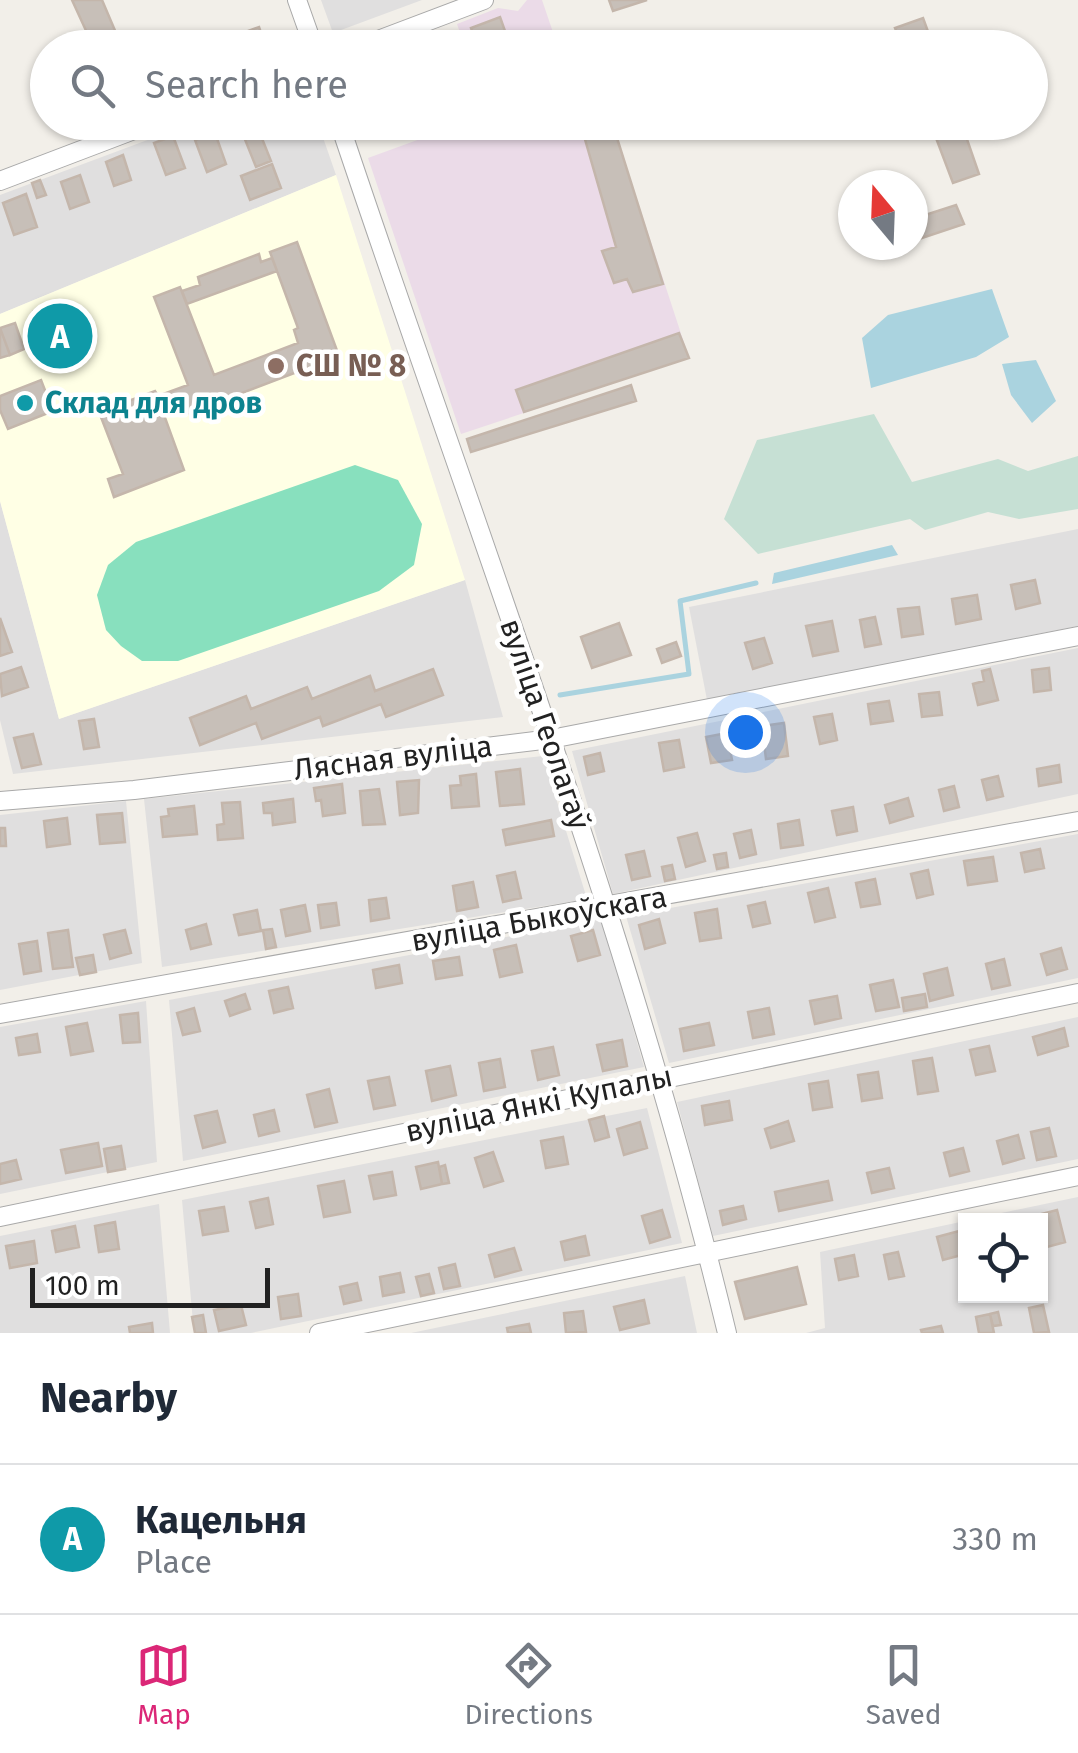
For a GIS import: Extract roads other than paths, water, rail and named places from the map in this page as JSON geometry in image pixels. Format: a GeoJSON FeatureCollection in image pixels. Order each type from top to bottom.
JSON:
{"type":"FeatureCollection","features":[{"type":"Feature","properties":{"kind":"street"},"geometry":{"type":"LineString","coordinates":[[297,0],[308,30]]}},
{"type":"Feature","properties":{"kind":"street"},"geometry":{"type":"LineString","coordinates":[[405,30],[484,0]]}},
{"type":"Feature","properties":{"kind":"street"},"geometry":{"type":"LineString","coordinates":[[0,181],[108,140]]}},
{"type":"Feature","properties":{"kind":"street","name":"вуліца Геолагаў"},"geometry":{"type":"LineString","coordinates":[[345,140],[606,908],[660,1078],[727,1333]]}},
{"type":"Feature","properties":{"kind":"street","name":"Лясная вуліца"},"geometry":{"type":"LineString","coordinates":[[1,796],[134,790],[551,740],[1078,636]]}},
{"type":"Feature","properties":{"kind":"street","name":"вуліца Быкоўскага"},"geometry":{"type":"LineString","coordinates":[[0,1014],[1078,821]]}},
{"type":"Feature","properties":{"kind":"street","name":"вуліца Янкі Купалы"},"geometry":{"type":"LineString","coordinates":[[0,1217],[1078,993]]}},
{"type":"Feature","properties":{"kind":"street"},"geometry":{"type":"LineString","coordinates":[[319,1333],[1078,1176]]}},
{"type":"Feature","properties":{"kind":"water"},"geometry":{"type":"Polygon","coordinates":[[[992,289],[1009,337],[976,357],[871,388],[862,338],[888,315],[992,289]]]}},
{"type":"Feature","properties":{"kind":"water"},"geometry":{"type":"Polygon","coordinates":[[[1036,360],[1056,401],[1032,423],[1011,395],[1002,364],[1036,360]]]}},
{"type":"Feature","properties":{"kind":"water"},"geometry":{"type":"Polygon","coordinates":[[[892,545],[898,555],[772,584],[774,573],[892,545]]]}},
{"type":"Feature","properties":{"kind":"waterway"},"geometry":{"type":"LineString","coordinates":[[560,695],[689,674],[680,601],[756,583]]}},
{"type":"Feature","properties":{"kind":"place","name":"Кацельня"},"geometry":{"type":"Point","coordinates":[60,336]}},
{"type":"Feature","properties":{"kind":"place","name":"СШ № 8"},"geometry":{"type":"Point","coordinates":[276,366]}},
{"type":"Feature","properties":{"kind":"place","name":"Склад для дров"},"geometry":{"type":"Point","coordinates":[25,403]}}]}
